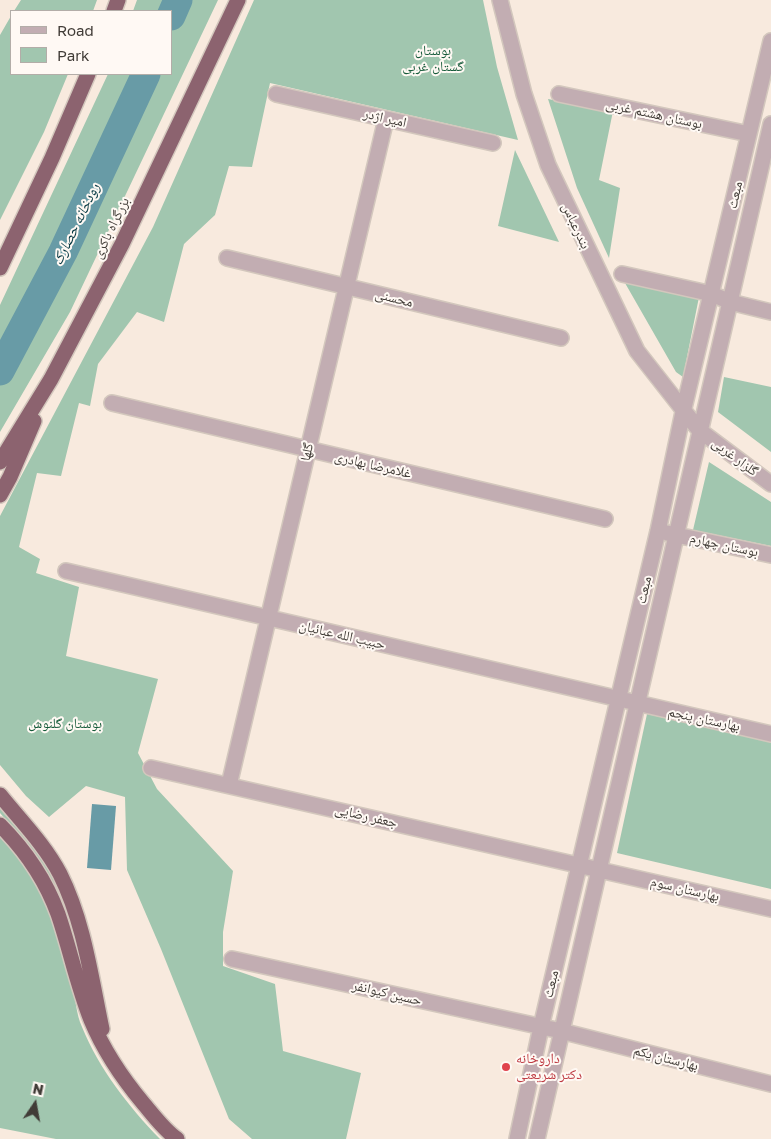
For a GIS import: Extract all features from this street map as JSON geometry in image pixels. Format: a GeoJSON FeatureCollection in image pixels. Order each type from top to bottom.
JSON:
{"type":"FeatureCollection","features":[{"type":"Feature","properties":{"kind":"highway","name":"بزرگراه باکری"},"geometry":{"type":"LineString","coordinates":[[0,462],[51,379],[122,244],[238,0]]}},
{"type":"Feature","properties":{"kind":"highway"},"geometry":{"type":"LineString","coordinates":[[0,268],[52,158],[88,75]]}},
{"type":"Feature","properties":{"kind":"highway"},"geometry":{"type":"LineString","coordinates":[[0,495],[10,477],[51,379]]}},
{"type":"Feature","properties":{"kind":"highway"},"geometry":{"type":"LineString","coordinates":[[0,795],[38,841],[60,874],[76,912],[107,1050]]}},
{"type":"Feature","properties":{"kind":"highway"},"geometry":{"type":"LineString","coordinates":[[0,825],[13,838],[35,868],[48,891],[58,914],[92,1022],[107,1050],[131,1089],[168,1132],[177,1139]]}},
{"type":"Feature","properties":{"kind":"street","name":"بندرعباس"},"geometry":{"type":"LineString","coordinates":[[500,0],[524,94],[548,165],[637,351],[699,430]]}},
{"type":"Feature","properties":{"kind":"street","name":"مبعث"},"geometry":{"type":"LineString","coordinates":[[516,1139],[619,700],[683,412],[771,41]]}},
{"type":"Feature","properties":{"kind":"street","name":"امیر اژدر"},"geometry":{"type":"LineString","coordinates":[[276,94],[493,143]]}},
{"type":"Feature","properties":{"kind":"street","name":"بوستان هشتم غربی"},"geometry":{"type":"LineString","coordinates":[[559,94],[750,134]]}},
{"type":"Feature","properties":{"kind":"street","name":"گلها"},"geometry":{"type":"LineString","coordinates":[[229,785],[386,119]]}},
{"type":"Feature","properties":{"kind":"street","name":"مبعث"},"geometry":{"type":"LineString","coordinates":[[536,1139],[771,124]]}},
{"type":"Feature","properties":{"kind":"street","name":"محسنی"},"geometry":{"type":"LineString","coordinates":[[227,258],[561,338]]}},
{"type":"Feature","properties":{"kind":"street"},"geometry":{"type":"LineString","coordinates":[[622,274],[712,294],[730,302],[771,312]]}},
{"type":"Feature","properties":{"kind":"street","name":"غلامرضا بهادری"},"geometry":{"type":"LineString","coordinates":[[112,403],[605,519]]}},
{"type":"Feature","properties":{"kind":"street","name":"گلزار غربی"},"geometry":{"type":"LineString","coordinates":[[699,430],[771,484]]}},
{"type":"Feature","properties":{"kind":"street","name":"بوستان چهارم"},"geometry":{"type":"LineString","coordinates":[[658,530],[771,555]]}},
{"type":"Feature","properties":{"kind":"street","name":"حبیب الله عبائیان"},"geometry":{"type":"LineString","coordinates":[[66,571],[637,704]]}},
{"type":"Feature","properties":{"kind":"street","name":"بهارستان پنجم"},"geometry":{"type":"LineString","coordinates":[[637,704],[771,734]]}},
{"type":"Feature","properties":{"kind":"street","name":"جعفر رضایی"},"geometry":{"type":"LineString","coordinates":[[151,768],[599,869]]}},
{"type":"Feature","properties":{"kind":"street","name":"بهارستان سوم"},"geometry":{"type":"LineString","coordinates":[[599,869],[771,909]]}},
{"type":"Feature","properties":{"kind":"street","name":"حسین کیوانفر"},"geometry":{"type":"LineString","coordinates":[[232,958],[561,1031]]}},
{"type":"Feature","properties":{"kind":"street","name":"بهارستان یکم"},"geometry":{"type":"LineString","coordinates":[[561,1031],[771,1084]]}},
{"type":"Feature","properties":{"kind":"green space"},"geometry":{"type":"Polygon","coordinates":[[[21,0],[97,0],[93,10],[15,10],[21,0]]]}},
{"type":"Feature","properties":{"kind":"green space"},"geometry":{"type":"Polygon","coordinates":[[[137,0],[218,0],[70,312],[0,432],[0,305],[108,75],[172,75],[172,10],[133,10],[137,0]]]}},
{"type":"Feature","properties":{"kind":"green space","name":"بوستان گلنوش"},"geometry":{"type":"Polygon","coordinates":[[[254,0],[483,0],[497,67],[518,140],[270,83],[252,167],[229,166],[215,215],[184,244],[164,322],[137,312],[98,364],[90,406],[79,403],[61,476],[37,473],[19,547],[40,559],[36,573],[79,587],[66,656],[158,679],[138,753],[157,789],[233,871],[223,932],[223,966],[275,984],[283,1051],[361,1073],[346,1139],[252,1139],[229,1119],[161,949],[127,870],[125,797],[86,786],[49,817],[26,796],[0,765],[0,516],[153,227],[254,0]]]}},
{"type":"Feature","properties":{"kind":"green space"},"geometry":{"type":"Polygon","coordinates":[[[10,18],[10,75],[68,75],[44,132],[0,220],[0,35],[10,18]]]}},
{"type":"Feature","properties":{"kind":"green space"},"geometry":{"type":"Polygon","coordinates":[[[548,99],[613,111],[599,180],[620,188],[609,258],[577,188],[548,99]]]}},
{"type":"Feature","properties":{"kind":"green space"},"geometry":{"type":"Polygon","coordinates":[[[515,150],[559,242],[498,226],[515,150]]]}},
{"type":"Feature","properties":{"kind":"green space"},"geometry":{"type":"Polygon","coordinates":[[[625,283],[699,297],[683,377],[676,372],[625,283]]]}},
{"type":"Feature","properties":{"kind":"green space"},"geometry":{"type":"Polygon","coordinates":[[[724,377],[771,387],[771,452],[718,412],[724,377]]]}},
{"type":"Feature","properties":{"kind":"green space"},"geometry":{"type":"Polygon","coordinates":[[[709,462],[771,502],[771,546],[693,530],[709,462]]]}},
{"type":"Feature","properties":{"kind":"green space"},"geometry":{"type":"Polygon","coordinates":[[[647,714],[771,742],[771,889],[617,853],[647,714]]]}},
{"type":"Feature","properties":{"kind":"green space"},"geometry":{"type":"Polygon","coordinates":[[[0,806],[40,855],[64,895],[77,934],[94,1010],[43,868],[33,851],[0,813],[0,806]]]}},
{"type":"Feature","properties":{"kind":"green space"},"geometry":{"type":"Polygon","coordinates":[[[0,836],[27,870],[46,906],[66,965],[80,1022],[89,1043],[116,1087],[160,1139],[56,1139],[0,1128],[0,836]]]}},
{"type":"Feature","properties":{"kind":"water"},"geometry":{"type":"Polygon","coordinates":[[[92,804],[116,806],[111,870],[87,868],[92,804]]]}},
{"type":"Feature","properties":{"kind":"waterway","name":"رودخانه حصارک"},"geometry":{"type":"LineString","coordinates":[[172,14],[178,0]]}},
{"type":"Feature","properties":{"kind":"waterway","name":"رودخانه حصارک"},"geometry":{"type":"LineString","coordinates":[[0,371],[63,252],[146,75]]}},
{"type":"Feature","properties":{"kind":"place","name":"داروخانه دکتر شریعتی"},"geometry":{"type":"Point","coordinates":[506,1067]}},
{"type":"Feature","properties":{"kind":"park label","name":"بوستان گستان غربی"},"geometry":{"type":"Point","coordinates":[433,59]}}]}
